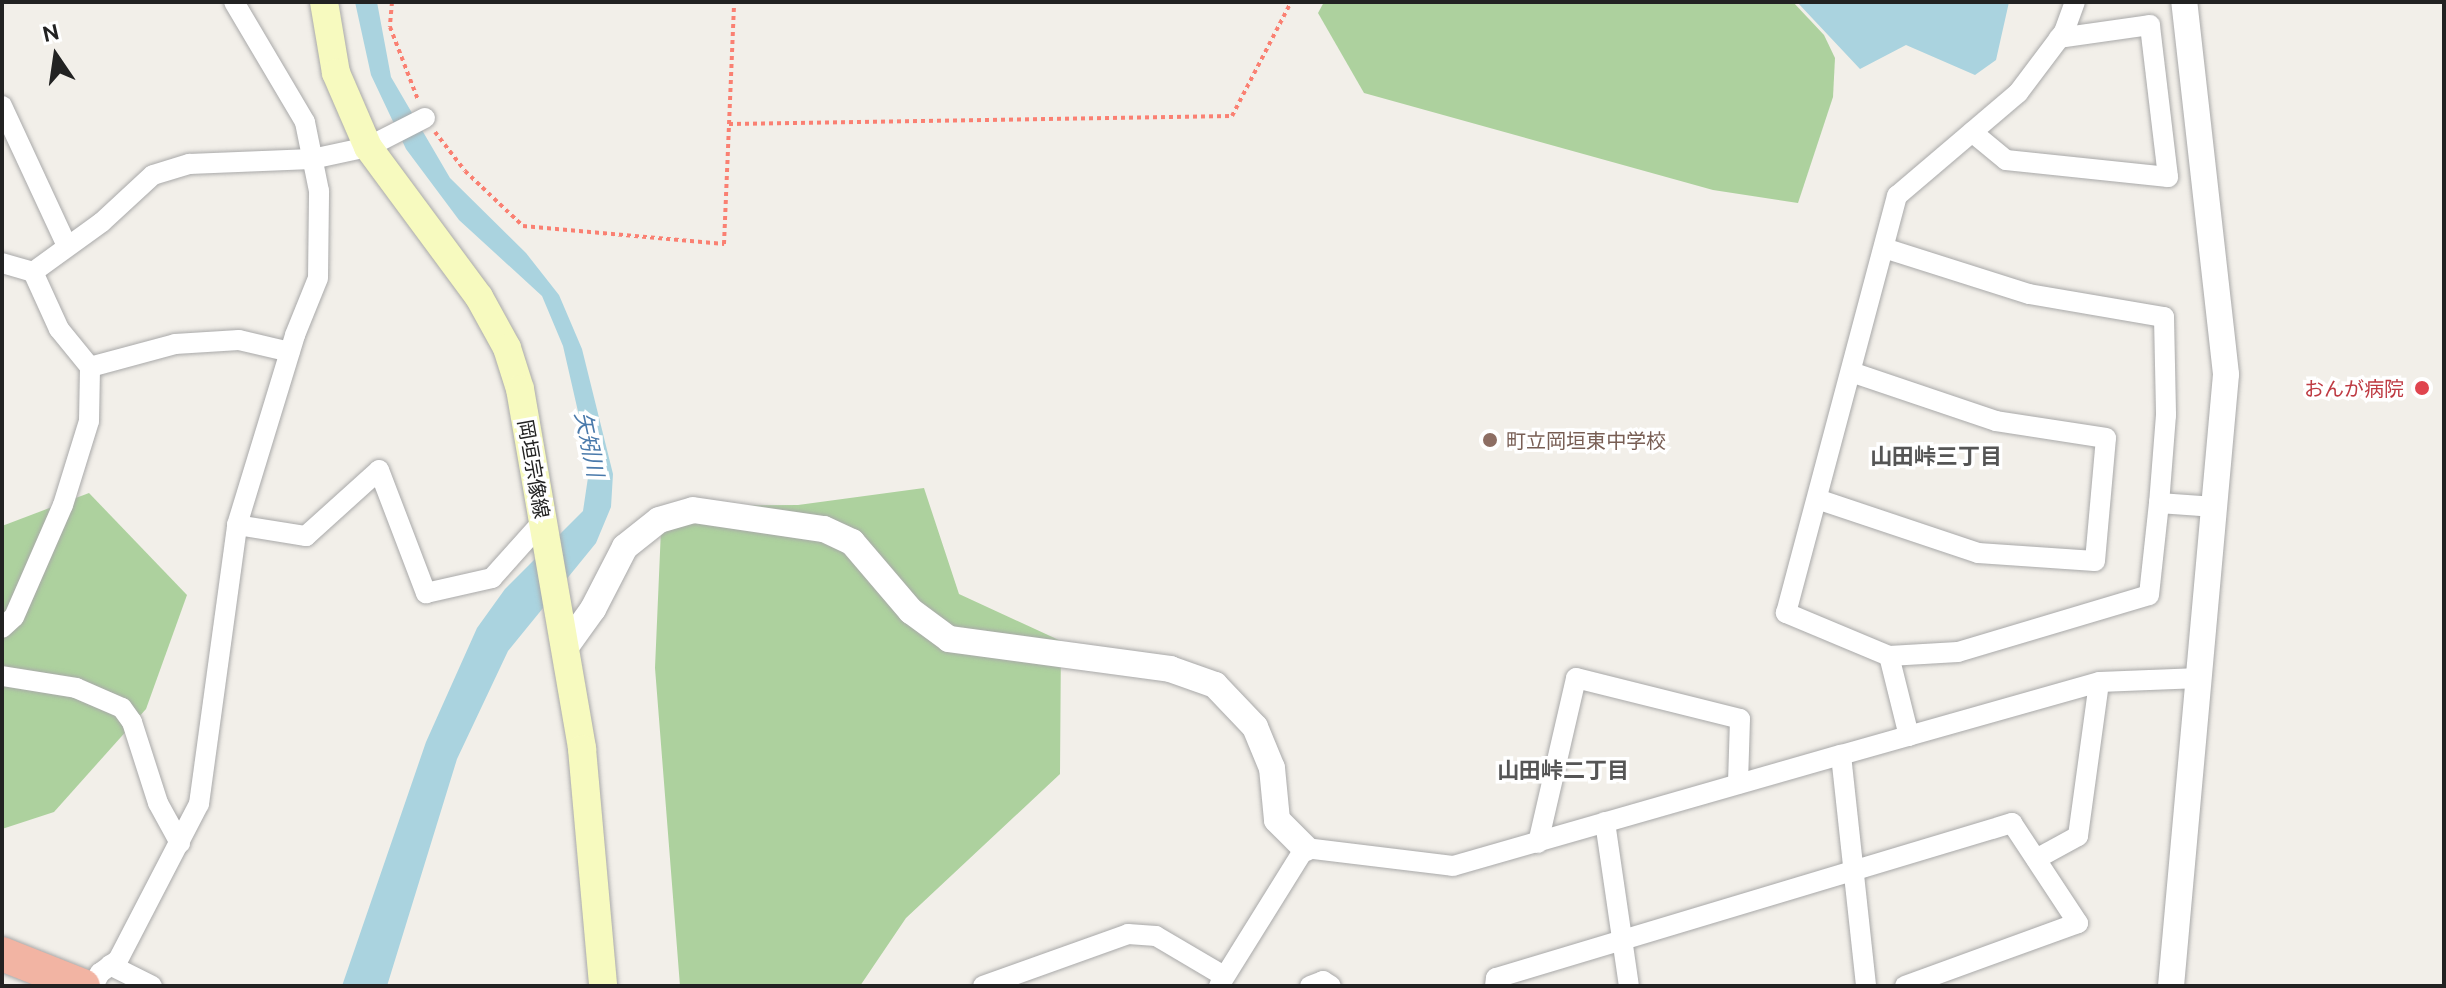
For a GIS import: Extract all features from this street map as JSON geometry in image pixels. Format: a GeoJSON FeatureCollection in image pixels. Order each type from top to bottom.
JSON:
{"type":"FeatureCollection","features":[{"type":"Feature","properties":{"kind":"highway"},"geometry":{"type":"LineString","coordinates":[[3,954],[83,986]]}},
{"type":"Feature","properties":{"kind":"main road","name":"岡垣宗像線"},"geometry":{"type":"LineString","coordinates":[[324,2],[336,73],[368,147],[452,256],[507,348],[520,389],[582,749],[603,986]]}},
{"type":"Feature","properties":{"kind":"street"},"geometry":{"type":"LineString","coordinates":[[93,986],[118,960],[199,804],[237,525],[290,352],[318,278],[319,191],[305,122],[234,2]]}},
{"type":"Feature","properties":{"kind":"street"},"geometry":{"type":"LineString","coordinates":[[1884,248],[2029,294],[2164,317],[2166,415],[2149,595],[1958,652],[1889,656],[1786,613],[1897,196],[2018,93],[2059,38],[2075,2]]}},
{"type":"Feature","properties":{"kind":"street"},"geometry":{"type":"LineString","coordinates":[[2171,986],[2226,374],[2184,2]]}},
{"type":"Feature","properties":{"kind":"street"},"geometry":{"type":"LineString","coordinates":[[1972,132],[2006,160],[2168,177],[2150,25],[2059,38]]}},
{"type":"Feature","properties":{"kind":"street"},"geometry":{"type":"LineString","coordinates":[[2,106],[66,244]]}},
{"type":"Feature","properties":{"kind":"street"},"geometry":{"type":"LineString","coordinates":[[33,272],[66,244],[102,222],[153,175],[170,168],[312,159],[368,147],[425,118]]}},
{"type":"Feature","properties":{"kind":"street"},"geometry":{"type":"LineString","coordinates":[[2,263],[33,272],[59,329],[90,367],[89,421],[80,459],[14,617],[2,628]]}},
{"type":"Feature","properties":{"kind":"street"},"geometry":{"type":"LineString","coordinates":[[90,367],[175,344],[239,340],[290,352]]}},
{"type":"Feature","properties":{"kind":"street"},"geometry":{"type":"LineString","coordinates":[[1817,499],[1978,553],[2095,561],[2106,438],[1996,421],[1851,372]]}},
{"type":"Feature","properties":{"kind":"street"},"geometry":{"type":"LineString","coordinates":[[237,525],[306,536],[379,470],[426,593],[492,578],[544,527]]}},
{"type":"Feature","properties":{"kind":"street"},"geometry":{"type":"LineString","coordinates":[[2159,503],[2215,507]]}},
{"type":"Feature","properties":{"kind":"street"},"geometry":{"type":"LineString","coordinates":[[565,648],[593,609],[625,547],[659,520],[693,510],[824,529],[852,542],[919,619],[949,639],[1170,669],[1215,685],[1255,727],[1272,768],[1277,820],[1305,848],[1453,866],[2099,682],[2200,678]]}},
{"type":"Feature","properties":{"kind":"street"},"geometry":{"type":"LineString","coordinates":[[1889,656],[1909,736]]}},
{"type":"Feature","properties":{"kind":"street"},"geometry":{"type":"LineString","coordinates":[[2,676],[76,688],[122,708],[132,722],[158,803],[180,843]]}},
{"type":"Feature","properties":{"kind":"street"},"geometry":{"type":"LineString","coordinates":[[1538,843],[1576,678],[1740,719],[1738,784]]}},
{"type":"Feature","properties":{"kind":"street"},"geometry":{"type":"LineString","coordinates":[[2036,859],[2078,836],[2099,682]]}},
{"type":"Feature","properties":{"kind":"street"},"geometry":{"type":"LineString","coordinates":[[1841,755],[1866,986]]}},
{"type":"Feature","properties":{"kind":"street"},"geometry":{"type":"LineString","coordinates":[[1605,822],[1629,986]]}},
{"type":"Feature","properties":{"kind":"street"},"geometry":{"type":"LineString","coordinates":[[1495,986],[1496,978],[2012,823],[2078,923],[1905,986]]}},
{"type":"Feature","properties":{"kind":"street"},"geometry":{"type":"LineString","coordinates":[[983,986],[1128,934],[1156,936],[1221,981],[1305,848]]}},
{"type":"Feature","properties":{"kind":"street"},"geometry":{"type":"LineString","coordinates":[[110,965],[152,986]]}},
{"type":"Feature","properties":{"kind":"street"},"geometry":{"type":"LineString","coordinates":[[1310,986],[1323,981],[1331,986]]}},
{"type":"Feature","properties":{"kind":"path"},"geometry":{"type":"LineString","coordinates":[[392,2],[390,27],[425,118],[465,171],[523,226],[724,244],[734,2]]}},
{"type":"Feature","properties":{"kind":"path"},"geometry":{"type":"LineString","coordinates":[[729,124],[1232,116],[1291,2]]}},
{"type":"Feature","properties":{"kind":"green space"},"geometry":{"type":"Polygon","coordinates":[[[1324,2],[1793,2],[1824,35],[1835,58],[1833,97],[1798,203],[1713,190],[1364,93],[1318,13],[1324,2]]]}},
{"type":"Feature","properties":{"kind":"green space"},"geometry":{"type":"Polygon","coordinates":[[[924,488],[959,594],[1061,641],[1060,774],[906,918],[860,986],[680,986],[655,668],[662,506],[798,505],[924,488]]]}},
{"type":"Feature","properties":{"kind":"green space"},"geometry":{"type":"Polygon","coordinates":[[[89,493],[187,595],[146,709],[54,812],[2,829],[2,526],[89,493]]]}},
{"type":"Feature","properties":{"kind":"water","name":"矢矧川"},"geometry":{"type":"Polygon","coordinates":[[[355,2],[377,2],[391,77],[450,178],[526,253],[559,295],[582,349],[613,474],[611,507],[596,543],[508,651],[457,759],[387,986],[342,986],[426,742],[477,628],[505,589],[583,511],[590,464],[563,346],[542,296],[459,220],[406,149],[371,75],[355,2]]]}},
{"type":"Feature","properties":{"kind":"water"},"geometry":{"type":"Polygon","coordinates":[[[1797,2],[2009,2],[1996,60],[1975,75],[1906,45],[1860,69],[1797,2]]]}},
{"type":"Feature","properties":{"kind":"place","name":"おんが病院"},"geometry":{"type":"Point","coordinates":[2422,388]}},
{"type":"Feature","properties":{"kind":"place","name":"町立岡垣東中学校"},"geometry":{"type":"Point","coordinates":[1490,440]}},
{"type":"Feature","properties":{"kind":"district","name":"山田峠三丁目"},"geometry":{"type":"Point","coordinates":[1936,456]}},
{"type":"Feature","properties":{"kind":"district","name":"山田峠二丁目"},"geometry":{"type":"Point","coordinates":[1563,770]}}]}
